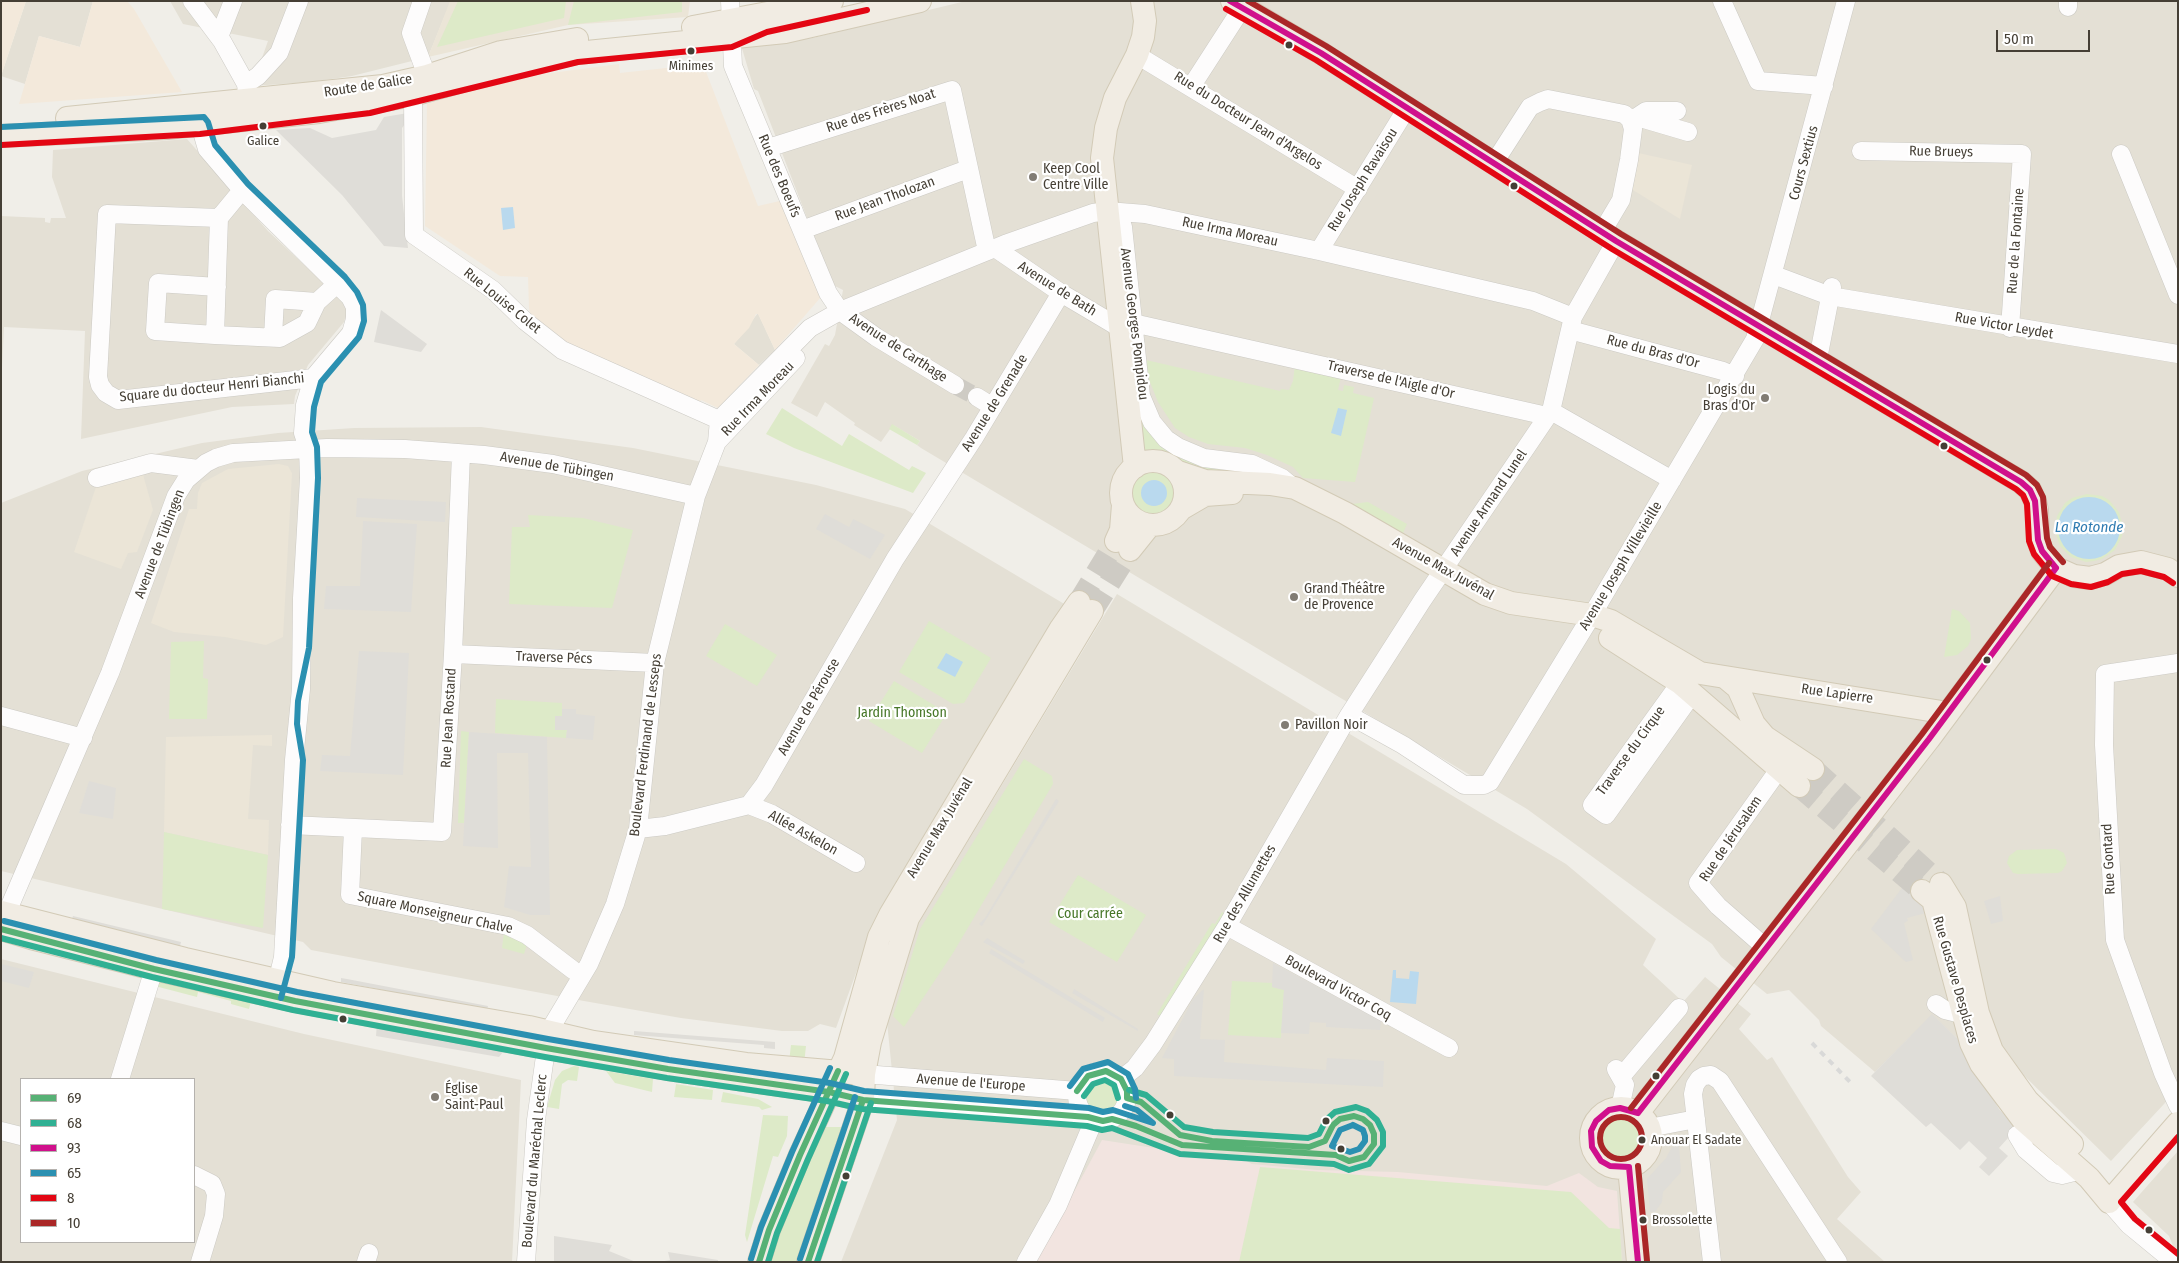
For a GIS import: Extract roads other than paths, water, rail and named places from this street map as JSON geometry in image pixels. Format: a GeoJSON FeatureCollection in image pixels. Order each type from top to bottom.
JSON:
{"type":"FeatureCollection","features":[{"type":"Feature","properties":{"kind":"main road"},"geometry":{"type":"LineString","coordinates":[[730,20],[832,1]]}},
{"type":"Feature","properties":{"kind":"main road"},"geometry":{"type":"LineString","coordinates":[[730,20],[795,30],[920,1]]}},
{"type":"Feature","properties":{"kind":"main road","name":"Avenue Georges Pompidou"},"geometry":{"type":"LineString","coordinates":[[1135,467],[1126,326],[1112,212],[1102,158],[1106,128],[1119,89],[1137,55],[1143,37],[1145,22],[1142,1]]}},
{"type":"Feature","properties":{"kind":"main road"},"geometry":{"type":"LineString","coordinates":[[1235,4],[1321,53],[1609,236],[2021,482],[2030,490],[2038,510],[2038,540],[2044,554],[2056,568],[2074,576],[2090,578],[2134,562],[2155,566],[2178,576]]}},
{"type":"Feature","properties":{"kind":"main road","name":"Route de Galice"},"geometry":{"type":"LineString","coordinates":[[1,121],[109,115],[154,108],[244,101],[383,86],[426,76],[501,52],[540,44],[730,20]]}},
{"type":"Feature","properties":{"kind":"main road","name":"Route de Galice"},"geometry":{"type":"LineString","coordinates":[[1,136],[200,125],[244,101],[370,104],[413,95],[516,66],[730,20]]}},
{"type":"Feature","properties":{"kind":"main road"},"geometry":{"type":"LineString","coordinates":[[1124,505],[1130,515],[1139,522],[1150,525],[1168,522],[1181,509],[1185,490],[1178,472],[1169,465],[1157,461],[1146,462],[1135,467],[1124,480],[1122,488],[1124,505],[1121,530],[1123,546],[1150,525]]}},
{"type":"Feature","properties":{"kind":"main road","name":"Avenue Max Juvénal"},"geometry":{"type":"LineString","coordinates":[[1178,472],[1205,481],[1270,484],[1294,488],[1345,513],[1439,576]]}},
{"type":"Feature","properties":{"kind":"main road","name":"Avenue Max Juvénal"},"geometry":{"type":"LineString","coordinates":[[1181,509],[1205,495],[1221,492],[1282,495],[1306,504],[1439,576],[1485,594],[1511,603],[1588,621],[1611,621],[1700,673],[1726,678],[1738,688],[1754,724],[1806,777],[1780,768],[1686,688],[1588,621]]}},
{"type":"Feature","properties":{"kind":"main road"},"geometry":{"type":"LineString","coordinates":[[1636,1116],[1948,712],[2056,568]]}},
{"type":"Feature","properties":{"kind":"main road","name":"Avenue Max Juvénal"},"geometry":{"type":"LineString","coordinates":[[759,1262],[766,1237],[796,1163],[845,1058],[879,937],[890,915],[1051,644],[1085,607],[908,918],[870,1042],[864,1074],[863,1100],[808,1262]]}},
{"type":"Feature","properties":{"kind":"main road","name":"Rue Lapierre"},"geometry":{"type":"LineString","coordinates":[[1726,678],[1851,695],[1948,712]]}},
{"type":"Feature","properties":{"kind":"main road","name":"Rue Gustave Desplaces"},"geometry":{"type":"LineString","coordinates":[[1931,888],[1933,900],[1968,1004],[1992,1052],[2027,1100],[2114,1196]]}},
{"type":"Feature","properties":{"kind":"main road"},"geometry":{"type":"LineString","coordinates":[[3,920],[31,938],[154,969],[275,988],[548,1040],[668,1069],[830,1092],[863,1100]]}},
{"type":"Feature","properties":{"kind":"main road"},"geometry":{"type":"LineString","coordinates":[[3,920],[275,988]]}},
{"type":"Feature","properties":{"kind":"main road","name":"Rue Gustave Desplaces"},"geometry":{"type":"LineString","coordinates":[[1968,1004],[1971,1043],[1986,1070],[2024,1120],[2114,1196]]}},
{"type":"Feature","properties":{"kind":"main road"},"geometry":{"type":"LineString","coordinates":[[548,1040],[593,1042],[746,1064],[864,1074]]}},
{"type":"Feature","properties":{"kind":"main road"},"geometry":{"type":"LineString","coordinates":[[1609,1110],[1636,1116],[1651,1137],[1645,1156],[1629,1167],[1610,1166],[1601,1161],[1595,1154],[1590,1139],[1593,1126],[1609,1110]]}},
{"type":"Feature","properties":{"kind":"main road"},"geometry":{"type":"LineString","coordinates":[[2114,1196],[2178,1123]]}},
{"type":"Feature","properties":{"kind":"main road"},"geometry":{"type":"LineString","coordinates":[[1629,1167],[1638,1262]]}},
{"type":"Feature","properties":{"kind":"street"},"geometry":{"type":"LineString","coordinates":[[192,1],[219,37],[244,101]]}},
{"type":"Feature","properties":{"kind":"street"},"geometry":{"type":"LineString","coordinates":[[219,37],[233,1]]}},
{"type":"Feature","properties":{"kind":"street"},"geometry":{"type":"LineString","coordinates":[[244,101],[258,76],[279,53],[299,1]]}},
{"type":"Feature","properties":{"kind":"street"},"geometry":{"type":"LineString","coordinates":[[422,1],[411,33],[426,76]]}},
{"type":"Feature","properties":{"kind":"street"},"geometry":{"type":"LineString","coordinates":[[1722,1],[1758,81],[1824,86]]}},
{"type":"Feature","properties":{"kind":"street","name":"Cours Sextius"},"geometry":{"type":"LineString","coordinates":[[1758,324],[1774,275],[1846,1]]}},
{"type":"Feature","properties":{"kind":"street"},"geometry":{"type":"LineString","coordinates":[[1191,87],[1213,54],[1235,4]]}},
{"type":"Feature","properties":{"kind":"street","name":"Rue des Boeufs"},"geometry":{"type":"LineString","coordinates":[[730,20],[733,66],[828,293],[840,311]]}},
{"type":"Feature","properties":{"kind":"street","name":"Rue du Docteur Jean d'Argelos"},"geometry":{"type":"LineString","coordinates":[[1137,55],[1358,189]]}},
{"type":"Feature","properties":{"kind":"street","name":"Rue des Frères Noat"},"geometry":{"type":"LineString","coordinates":[[768,148],[952,90],[968,169],[991,250]]}},
{"type":"Feature","properties":{"kind":"street","name":"Rue Louise Colet"},"geometry":{"type":"LineString","coordinates":[[413,95],[414,235],[493,290],[526,321],[562,350],[719,420]]}},
{"type":"Feature","properties":{"kind":"street"},"geometry":{"type":"LineString","coordinates":[[1494,163],[1530,107],[1548,100],[1600,108],[1688,132]]}},
{"type":"Feature","properties":{"kind":"street","name":"Rue Joseph Ravaisou"},"geometry":{"type":"LineString","coordinates":[[1319,251],[1407,108]]}},
{"type":"Feature","properties":{"kind":"street"},"geometry":{"type":"LineString","coordinates":[[1633,118],[1646,111],[1677,111]]}},
{"type":"Feature","properties":{"kind":"street"},"geometry":{"type":"LineString","coordinates":[[1549,414],[1572,323],[1609,236],[1621,200],[1633,129],[1633,118]]}},
{"type":"Feature","properties":{"kind":"street"},"geometry":{"type":"LineString","coordinates":[[200,125],[208,149],[242,190],[338,283],[350,297],[355,307],[355,319],[351,333],[313,378],[305,405],[303,433],[308,448],[309,478],[300,648],[289,700],[288,725],[294,760],[283,957],[275,988]]}},
{"type":"Feature","properties":{"kind":"street","name":"Rue Brueys"},"geometry":{"type":"LineString","coordinates":[[1861,151],[2022,154]]}},
{"type":"Feature","properties":{"kind":"street","name":"Rue de la Fontaine"},"geometry":{"type":"LineString","coordinates":[[2010,328],[2022,154]]}},
{"type":"Feature","properties":{"kind":"street"},"geometry":{"type":"LineString","coordinates":[[2121,154],[2178,295]]}},
{"type":"Feature","properties":{"kind":"street","name":"Rue Jean Tholozan"},"geometry":{"type":"LineString","coordinates":[[802,230],[968,169]]}},
{"type":"Feature","properties":{"kind":"street"},"geometry":{"type":"LineString","coordinates":[[215,334],[219,218],[238,195]]}},
{"type":"Feature","properties":{"kind":"street","name":"Rue Irma Moreau"},"geometry":{"type":"LineString","coordinates":[[717,442],[719,420],[801,337],[840,311],[1062,223],[1112,212],[1145,214],[1319,251],[1533,301],[1572,323]]}},
{"type":"Feature","properties":{"kind":"street","name":"Square du docteur Henri Bianchi"},"geometry":{"type":"LineString","coordinates":[[219,218],[107,214],[98,377],[100,385],[106,393],[118,400],[313,378]]}},
{"type":"Feature","properties":{"kind":"street","name":"Avenue de Bath"},"geometry":{"type":"LineString","coordinates":[[991,250],[1062,293],[1126,326]]}},
{"type":"Feature","properties":{"kind":"street","name":"Rue Victor Leydet"},"geometry":{"type":"LineString","coordinates":[[1774,275],[1831,291],[2010,328],[2178,354]]}},
{"type":"Feature","properties":{"kind":"street"},"geometry":{"type":"LineString","coordinates":[[217,287],[158,283],[155,331],[280,338],[307,322],[317,302],[338,283]]}},
{"type":"Feature","properties":{"kind":"street"},"geometry":{"type":"LineString","coordinates":[[1818,360],[1831,291]]}},
{"type":"Feature","properties":{"kind":"street","name":"Avenue de Grenade"},"geometry":{"type":"LineString","coordinates":[[927,512],[1062,293]]}},
{"type":"Feature","properties":{"kind":"street"},"geometry":{"type":"LineString","coordinates":[[273,338],[275,299],[317,302]]}},
{"type":"Feature","properties":{"kind":"street","name":"Avenue de Carthage"},"geometry":{"type":"LineString","coordinates":[[840,311],[881,340],[955,385]]}},
{"type":"Feature","properties":{"kind":"street","name":"Rue du Bras d'Or"},"geometry":{"type":"LineString","coordinates":[[1572,323],[1735,376]]}},
{"type":"Feature","properties":{"kind":"street","name":"Avenue Joseph Villevieille"},"geometry":{"type":"LineString","coordinates":[[1350,715],[1464,785],[1475,786],[1490,782],[1735,376],[1755,339],[1758,324]]}},
{"type":"Feature","properties":{"kind":"street","name":"Traverse de l'Aigle d'Or"},"geometry":{"type":"LineString","coordinates":[[1126,326],[1549,414],[1672,480]]}},
{"type":"Feature","properties":{"kind":"street","name":"Avenue Georges Pompidou"},"geometry":{"type":"LineString","coordinates":[[1126,326],[1141,396],[1152,422],[1166,440],[1204,458],[1252,464],[1282,478],[1294,488]]}},
{"type":"Feature","properties":{"kind":"street","name":"Rue Irma Moreau"},"geometry":{"type":"LineString","coordinates":[[717,442],[796,359],[815,334],[814,327]]}},
{"type":"Feature","properties":{"kind":"street"},"geometry":{"type":"LineString","coordinates":[[977,397],[993,407]]}},
{"type":"Feature","properties":{"kind":"street","name":"Avenue Armand Lunel"},"geometry":{"type":"LineString","coordinates":[[1350,715],[1439,576],[1549,414]]}},
{"type":"Feature","properties":{"kind":"street","name":"Boulevard Ferdinand de Lesseps"},"geometry":{"type":"LineString","coordinates":[[548,1040],[589,964],[615,904],[638,829],[655,662],[696,496],[717,442]]}},
{"type":"Feature","properties":{"kind":"street","name":"Avenue de Tübingen"},"geometry":{"type":"LineString","coordinates":[[3,920],[110,673],[176,496],[180,488],[198,469],[216,458],[233,453],[308,448],[405,449],[553,464],[696,496]]}},
{"type":"Feature","properties":{"kind":"street","name":"Rue Jean Rostand"},"geometry":{"type":"LineString","coordinates":[[290,825],[442,832],[453,654],[461,454]]}},
{"type":"Feature","properties":{"kind":"street"},"geometry":{"type":"LineString","coordinates":[[97,478],[152,463],[198,469]]}},
{"type":"Feature","properties":{"kind":"street","name":"Avenue de Pérouse"},"geometry":{"type":"LineString","coordinates":[[749,804],[764,786],[875,592],[927,512]]}},
{"type":"Feature","properties":{"kind":"street","name":"Traverse Pécs"},"geometry":{"type":"LineString","coordinates":[[453,654],[655,662]]}},
{"type":"Feature","properties":{"kind":"street","name":"Rue Gontard"},"geometry":{"type":"LineString","coordinates":[[2178,662],[2105,674],[2104,745],[2115,940],[2163,1073],[2178,1106]]}},
{"type":"Feature","properties":{"kind":"street","name":"Traverse du Cirque"},"geometry":{"type":"LineString","coordinates":[[1686,688],[1606,814],[1592,805],[1686,688]]}},
{"type":"Feature","properties":{"kind":"street"},"geometry":{"type":"LineString","coordinates":[[1713,710],[1728,713],[1747,708]]}},
{"type":"Feature","properties":{"kind":"street","name":"Rue des Allumettes"},"geometry":{"type":"LineString","coordinates":[[1124,1085],[1227,926],[1350,715]]}},
{"type":"Feature","properties":{"kind":"street"},"geometry":{"type":"LineString","coordinates":[[1,716],[83,738]]}},
{"type":"Feature","properties":{"kind":"street","name":"Rue de Jérusalem"},"geometry":{"type":"LineString","coordinates":[[1761,954],[1698,883],[1780,768]]}},
{"type":"Feature","properties":{"kind":"street"},"geometry":{"type":"LineString","coordinates":[[638,829],[665,826],[749,804]]}},
{"type":"Feature","properties":{"kind":"street","name":"Allée Askelon"},"geometry":{"type":"LineString","coordinates":[[749,804],[772,814],[856,863]]}},
{"type":"Feature","properties":{"kind":"street","name":"Square Monseigneur Chalve"},"geometry":{"type":"LineString","coordinates":[[353,829],[350,895],[508,926],[527,935],[574,970]]}},
{"type":"Feature","properties":{"kind":"street","name":"Boulevard Victor Coq"},"geometry":{"type":"LineString","coordinates":[[1227,926],[1449,1048]]}},
{"type":"Feature","properties":{"kind":"street","name":"Boulevard Ferdinand de Lesseps"},"geometry":{"type":"LineString","coordinates":[[548,1040],[555,1003],[574,970],[602,932]]}},
{"type":"Feature","properties":{"kind":"street"},"geometry":{"type":"LineString","coordinates":[[120,1078],[154,969]]}},
{"type":"Feature","properties":{"kind":"street"},"geometry":{"type":"LineString","coordinates":[[1936,1004],[1952,1012],[1968,1004]]}},
{"type":"Feature","properties":{"kind":"street"},"geometry":{"type":"LineString","coordinates":[[1679,1008],[1619,1073],[1636,1116],[1696,1119]]}},
{"type":"Feature","properties":{"kind":"street","name":"Boulevard du Maréchal Leclerc"},"geometry":{"type":"LineString","coordinates":[[526,1262],[536,1120],[548,1040]]}},
{"type":"Feature","properties":{"kind":"street"},"geometry":{"type":"LineString","coordinates":[[1106,1071],[1124,1085],[1125,1107],[1120,1114],[1112,1119],[1091,1118],[1079,1106],[1078,1091],[1083,1080],[1096,1072],[1106,1071]]}},
{"type":"Feature","properties":{"kind":"street","name":"Avenue de l'Europe"},"geometry":{"type":"LineString","coordinates":[[864,1074],[1078,1091]]}},
{"type":"Feature","properties":{"kind":"street"},"geometry":{"type":"LineString","coordinates":[[1712,1262],[1693,1094],[1695,1085],[1704,1076],[1716,1077],[1838,1262]]}},
{"type":"Feature","properties":{"kind":"street","name":"Avenue de l'Europe"},"geometry":{"type":"LineString","coordinates":[[863,1100],[1091,1118]]}},
{"type":"Feature","properties":{"kind":"street"},"geometry":{"type":"LineString","coordinates":[[1026,1262],[1058,1205],[1091,1118]]}},
{"type":"Feature","properties":{"kind":"street"},"geometry":{"type":"LineString","coordinates":[[2,1133],[20,1136]]}},
{"type":"Feature","properties":{"kind":"street"},"geometry":{"type":"LineString","coordinates":[[2017,1135],[2026,1150],[2053,1173],[2062,1175],[2082,1170]]}},
{"type":"Feature","properties":{"kind":"street"},"geometry":{"type":"LineString","coordinates":[[195,1176],[212,1184],[216,1204],[200,1262]]}},
{"type":"Feature","properties":{"kind":"street"},"geometry":{"type":"LineString","coordinates":[[2114,1196],[2129,1225],[2174,1262]]}},
{"type":"Feature","properties":{"kind":"water"},"geometry":{"type":"Polygon","coordinates":[[[513,207],[515,228],[503,230],[501,208],[513,207]]]}},
{"type":"Feature","properties":{"kind":"water"},"geometry":{"type":"Polygon","coordinates":[[[1338,408],[1347,410],[1341,436],[1331,433],[1338,408]]]}},
{"type":"Feature","properties":{"kind":"water"},"geometry":{"type":"Polygon","coordinates":[[[1154,480],[1163,484],[1167,493],[1163,502],[1154,506],[1145,502],[1141,493],[1145,484],[1154,480]]]}},
{"type":"Feature","properties":{"kind":"water","name":"La Rotonde"},"geometry":{"type":"Polygon","coordinates":[[[2089,497],[2101,500],[2111,506],[2117,516],[2120,528],[2117,540],[2111,550],[2101,556],[2089,559],[2077,556],[2067,550],[2061,540],[2058,528],[2061,516],[2067,506],[2077,500],[2089,497]]]}},
{"type":"Feature","properties":{"kind":"water"},"geometry":{"type":"Polygon","coordinates":[[[946,653],[963,662],[955,677],[937,668],[946,653]]]}},
{"type":"Feature","properties":{"kind":"water"},"geometry":{"type":"Polygon","coordinates":[[[1393,970],[1396,970],[1396,978],[1409,979],[1410,971],[1419,972],[1416,1004],[1390,1002],[1393,970]]]}},
{"type":"Feature","properties":{"kind":"tunnel"},"geometry":{"type":"LineString","coordinates":[[955,385],[977,397]]}},
{"type":"Feature","properties":{"kind":"tunnel"},"geometry":{"type":"LineString","coordinates":[[1079,602],[1116,541]]}},
{"type":"Feature","properties":{"kind":"tunnel"},"geometry":{"type":"LineString","coordinates":[[1092,611],[1130,550]]}},
{"type":"Feature","properties":{"kind":"tunnel"},"geometry":{"type":"LineString","coordinates":[[1813,769],[1941,884]]}},
{"type":"Feature","properties":{"kind":"tunnel"},"geometry":{"type":"LineString","coordinates":[[1799,786],[1922,891]]}},
{"type":"Feature","properties":{"kind":"railway"},"geometry":{"type":"LineString","coordinates":[[1812,1043],[1852,1084]]}},
{"type":"Feature","properties":{"kind":"place","name":"Minimes"},"geometry":{"type":"Point","coordinates":[691,51]}},
{"type":"Feature","properties":{"kind":"place","name":"Galice"},"geometry":{"type":"Point","coordinates":[263,126]}},
{"type":"Feature","properties":{"kind":"place","name":"Keep Cool Centre Ville"},"geometry":{"type":"Point","coordinates":[1033,177]}},
{"type":"Feature","properties":{"kind":"place","name":"Logis du Bras d'Or"},"geometry":{"type":"Point","coordinates":[1765,398]}},
{"type":"Feature","properties":{"kind":"place","name":"Grand Théâtre de Provence"},"geometry":{"type":"Point","coordinates":[1294,597]}},
{"type":"Feature","properties":{"kind":"place","name":"Pavillon Noir"},"geometry":{"type":"Point","coordinates":[1285,725]}},
{"type":"Feature","properties":{"kind":"place","name":"Église Saint-Paul"},"geometry":{"type":"Point","coordinates":[435,1097]}},
{"type":"Feature","properties":{"kind":"place","name":"Anouar El Sadate"},"geometry":{"type":"Point","coordinates":[1642,1140]}},
{"type":"Feature","properties":{"kind":"place","name":"Brossolette"},"geometry":{"type":"Point","coordinates":[1643,1220]}},
{"type":"Feature","properties":{"kind":"park label","name":"Jardin Thomson"},"geometry":{"type":"Point","coordinates":[902,713]}},
{"type":"Feature","properties":{"kind":"park label","name":"Cour carrée"},"geometry":{"type":"Point","coordinates":[1090,914]}}]}
